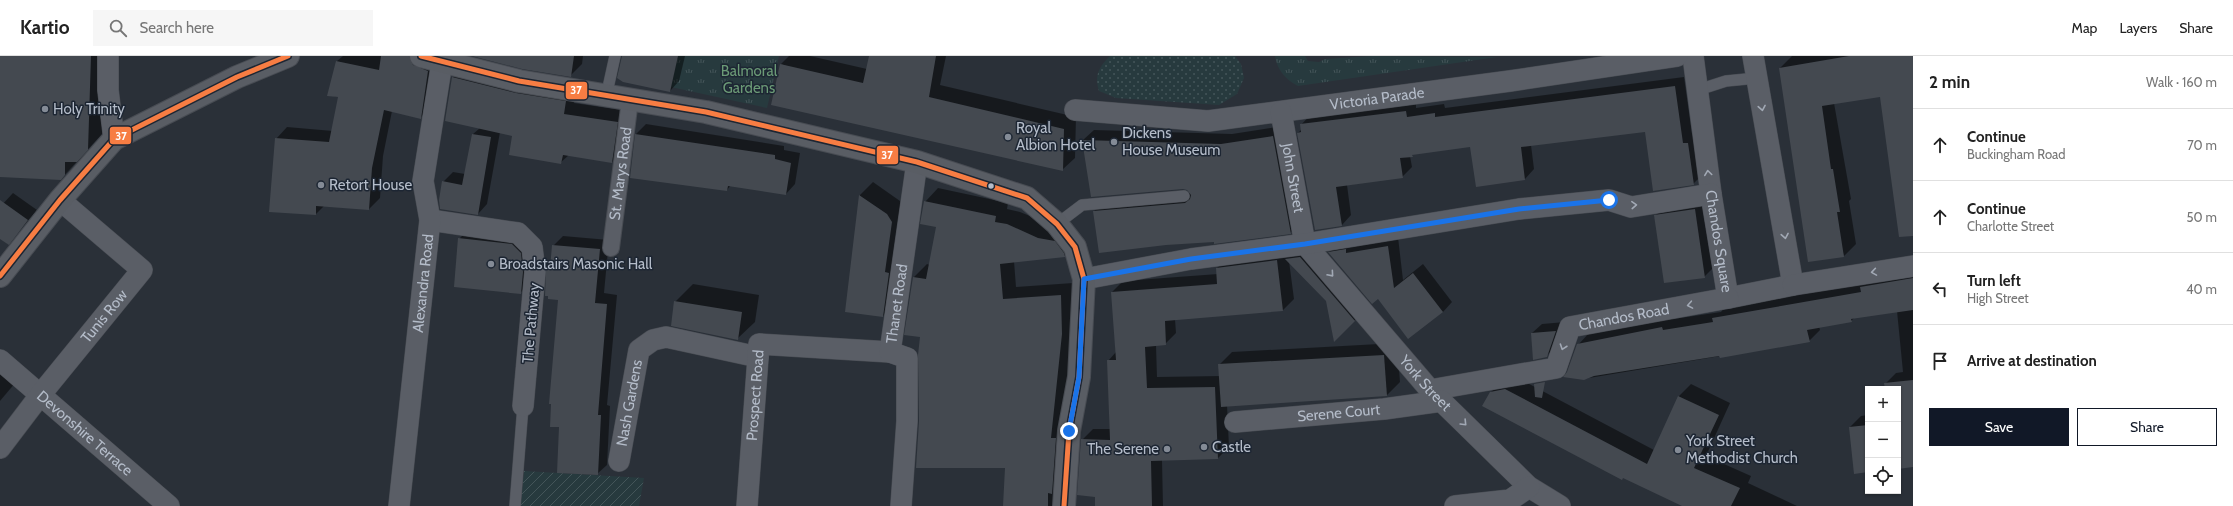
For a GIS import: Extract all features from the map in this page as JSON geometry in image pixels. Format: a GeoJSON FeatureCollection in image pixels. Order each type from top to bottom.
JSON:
{"type":"FeatureCollection","features":[{"type":"Feature","properties":{"kind":"main road"},"geometry":{"type":"LineString","coordinates":[[0,276],[60,200],[114,139],[237,77],[288,56]]}},
{"type":"Feature","properties":{"kind":"main road"},"geometry":{"type":"LineString","coordinates":[[421,56],[519,81],[606,97],[706,112],[917,162],[1027,198],[1057,224],[1075,247],[1084,279],[1079,377],[1069,431],[1064,506]]}},
{"type":"Feature","properties":{"kind":"street"},"geometry":{"type":"LineString","coordinates":[[108,56],[108,90],[114,139]]}},
{"type":"Feature","properties":{"kind":"street","name":"Victoria Parade"},"geometry":{"type":"LineString","coordinates":[[1075,110],[1208,121],[1677,56]]}},
{"type":"Feature","properties":{"kind":"street","name":"Chandos Square"},"geometry":{"type":"LineString","coordinates":[[1693,56],[1711,194],[1728,298],[1794,285]]}},
{"type":"Feature","properties":{"kind":"street"},"geometry":{"type":"LineString","coordinates":[[1753,56],[1794,285],[1913,266]]}},
{"type":"Feature","properties":{"kind":"street","name":"Alexandra Road"},"geometry":{"type":"LineString","coordinates":[[399,506],[430,220],[423,182],[442,62]]}},
{"type":"Feature","properties":{"kind":"street","name":"St. Marys Road"},"geometry":{"type":"LineString","coordinates":[[611,248],[630,100]]}},
{"type":"Feature","properties":{"kind":"street","name":"John Street"},"geometry":{"type":"LineString","coordinates":[[1281,112],[1305,244]]}},
{"type":"Feature","properties":{"kind":"street","name":"Thanet Road"},"geometry":{"type":"LineString","coordinates":[[901,506],[907,421],[907,358],[890,352],[917,162]]}},
{"type":"Feature","properties":{"kind":"street"},"geometry":{"type":"LineString","coordinates":[[1084,279],[1191,259],[1305,244],[1519,209],[1609,200],[1631,207],[1711,194]]}},
{"type":"Feature","properties":{"kind":"street","name":"Tunis Row"},"geometry":{"type":"LineString","coordinates":[[0,448],[41,394],[142,270],[60,200]]}},
{"type":"Feature","properties":{"kind":"street","name":"The Pathway"},"geometry":{"type":"LineString","coordinates":[[430,220],[518,233],[532,247],[535,272],[523,406]]}},
{"type":"Feature","properties":{"kind":"street","name":"York Street"},"geometry":{"type":"LineString","coordinates":[[1305,244],[1436,395],[1529,487],[1560,506]]}},
{"type":"Feature","properties":{"kind":"street","name":"Chandos Road"},"geometry":{"type":"LineString","coordinates":[[1436,395],[1556,368],[1570,326],[1728,298]]}},
{"type":"Feature","properties":{"kind":"street","name":"Nash Gardens"},"geometry":{"type":"LineString","coordinates":[[619,461],[639,350],[653,340],[666,337],[758,357]]}},
{"type":"Feature","properties":{"kind":"street","name":"Prospect Road"},"geometry":{"type":"LineString","coordinates":[[746,506],[759,344],[890,352]]}},
{"type":"Feature","properties":{"kind":"street","name":"Devonshire Terrace"},"geometry":{"type":"LineString","coordinates":[[0,360],[169,506]]}},
{"type":"Feature","properties":{"kind":"street","name":"Serene Court"},"geometry":{"type":"LineString","coordinates":[[1235,422],[1384,409],[1436,395]]}},
{"type":"Feature","properties":{"kind":"street"},"geometry":{"type":"LineString","coordinates":[[1455,506],[1510,500],[1529,487]]}},
{"type":"Feature","properties":{"kind":"lane"},"geometry":{"type":"LineString","coordinates":[[606,97],[615,56]]}},
{"type":"Feature","properties":{"kind":"lane"},"geometry":{"type":"LineString","coordinates":[[1698,90],[1726,81],[1757,78]]}},
{"type":"Feature","properties":{"kind":"lane"},"geometry":{"type":"LineString","coordinates":[[1057,224],[1082,205],[1184,196]]}},
{"type":"Feature","properties":{"kind":"lane","name":"The Pathway"},"geometry":{"type":"LineString","coordinates":[[515,506],[523,406]]}},
{"type":"Feature","properties":{"kind":"green space","name":"Balmoral Gardens"},"geometry":{"type":"Polygon","coordinates":[[[678,56],[779,56],[767,108],[671,87],[678,56]]]}},
{"type":"Feature","properties":{"kind":"green space"},"geometry":{"type":"Polygon","coordinates":[[[1110,56],[1235,56],[1241,64],[1244,78],[1237,94],[1219,105],[1116,98],[1099,91],[1097,80],[1100,68],[1110,56]]]}},
{"type":"Feature","properties":{"kind":"green space"},"geometry":{"type":"Polygon","coordinates":[[[1275,56],[1305,56],[1308,61],[1319,62],[1325,59],[1372,56],[1497,57],[1298,86],[1283,74],[1278,66],[1275,56]]]}},
{"type":"Feature","properties":{"kind":"green space"},"geometry":{"type":"Polygon","coordinates":[[[524,471],[644,478],[639,506],[520,506],[524,471]]]}},
{"type":"Feature","properties":{"kind":"building","name":"Holy Trinity"},"geometry":{"type":"Polygon","coordinates":[[[0,56],[91,56],[88,150],[77,162],[65,162],[65,175],[61,180],[0,177],[0,56]]]}},
{"type":"Feature","properties":{"kind":"building"},"geometry":{"type":"Polygon","coordinates":[[[381,56],[409,56],[413,65],[428,71],[421,119],[384,110],[372,168],[369,210],[316,206],[316,215],[269,212],[275,138],[329,142],[338,97],[327,96],[336,61],[379,70],[381,56]]]}},
{"type":"Feature","properties":{"kind":"building"},"geometry":{"type":"Polygon","coordinates":[[[472,56],[574,56],[571,77],[522,69],[472,56]]]}},
{"type":"Feature","properties":{"kind":"building"},"geometry":{"type":"Polygon","coordinates":[[[622,56],[678,56],[670,92],[623,82],[617,78],[622,56]]]}},
{"type":"Feature","properties":{"kind":"building"},"geometry":{"type":"Polygon","coordinates":[[[869,56],[936,56],[929,97],[1064,129],[1063,171],[771,105],[780,64],[863,83],[869,56]]]}},
{"type":"Feature","properties":{"kind":"building"},"geometry":{"type":"Polygon","coordinates":[[[1849,56],[1913,56],[1913,236],[1899,237],[1880,97],[1822,106],[1831,169],[1833,169],[1840,212],[1837,212],[1844,257],[1808,262],[1779,68],[1849,56]]]}},
{"type":"Feature","properties":{"kind":"building"},"geometry":{"type":"Polygon","coordinates":[[[452,77],[516,93],[566,101],[564,114],[618,122],[612,163],[563,155],[561,164],[509,155],[512,136],[445,121],[452,77]]]}},
{"type":"Feature","properties":{"kind":"building"},"geometry":{"type":"Polygon","coordinates":[[[1675,86],[1683,143],[1688,143],[1694,185],[1653,191],[1645,132],[1521,147],[1525,180],[1476,187],[1470,147],[1400,158],[1403,178],[1336,187],[1342,226],[1315,230],[1297,133],[1301,132],[1300,124],[1406,111],[1407,117],[1435,113],[1435,117],[1675,86]]]}},
{"type":"Feature","properties":{"kind":"building"},"geometry":{"type":"Polygon","coordinates":[[[472,134],[491,137],[478,215],[440,209],[439,200],[442,181],[462,185],[472,134]]]}},
{"type":"Feature","properties":{"kind":"building"},"geometry":{"type":"Polygon","coordinates":[[[635,134],[775,155],[775,159],[791,163],[786,195],[728,186],[727,191],[630,178],[635,134]]]}},
{"type":"Feature","properties":{"kind":"building"},"geometry":{"type":"Polygon","coordinates":[[[1273,136],[1291,234],[1214,244],[1214,242],[1166,245],[1099,253],[1093,211],[1185,203],[1190,199],[1191,195],[1187,190],[1183,189],[1091,197],[1082,140],[1221,144],[1273,136]]]}},
{"type":"Feature","properties":{"kind":"building"},"geometry":{"type":"Polygon","coordinates":[[[859,195],[887,214],[892,222],[885,272],[889,273],[883,317],[845,312],[859,195]]]}},
{"type":"Feature","properties":{"kind":"building"},"geometry":{"type":"Polygon","coordinates":[[[0,200],[28,220],[9,245],[0,239],[0,200]]]}},
{"type":"Feature","properties":{"kind":"building"},"geometry":{"type":"Polygon","coordinates":[[[924,201],[996,216],[995,222],[1007,224],[1038,238],[1055,241],[1064,253],[1065,257],[1000,264],[1003,299],[1061,295],[1062,334],[1051,438],[1056,438],[1052,494],[1048,493],[1048,506],[1003,506],[1005,468],[916,468],[919,421],[918,355],[920,337],[904,335],[913,277],[926,279],[936,227],[920,224],[924,201]]]}},
{"type":"Feature","properties":{"kind":"building"},"geometry":{"type":"Polygon","coordinates":[[[1695,209],[1705,278],[1664,283],[1654,215],[1695,209]]]}},
{"type":"Feature","properties":{"kind":"building","name":"Broadstairs Masonic Hall"},"geometry":{"type":"Polygon","coordinates":[[[458,238],[512,244],[521,253],[523,272],[521,294],[454,287],[458,238]]]}},
{"type":"Feature","properties":{"kind":"building"},"geometry":{"type":"Polygon","coordinates":[[[552,245],[600,249],[595,303],[607,304],[598,415],[601,415],[598,475],[557,473],[559,427],[550,427],[551,404],[549,404],[558,300],[548,299],[548,296],[545,296],[546,266],[550,269],[552,245]]]}},
{"type":"Feature","properties":{"kind":"building"},"geometry":{"type":"Polygon","coordinates":[[[1388,246],[1394,288],[1413,273],[1443,312],[1408,339],[1378,299],[1372,304],[1328,252],[1346,249],[1346,253],[1388,246]]]}},
{"type":"Feature","properties":{"kind":"building"},"geometry":{"type":"Polygon","coordinates":[[[1300,257],[1355,321],[1334,342],[1326,301],[1285,259],[1300,257]]]}},
{"type":"Feature","properties":{"kind":"building"},"geometry":{"type":"Polygon","coordinates":[[[1277,260],[1283,311],[1165,321],[1166,345],[1145,347],[1147,388],[1215,387],[1218,459],[1151,461],[1152,506],[1095,506],[1095,497],[1077,495],[1081,439],[1110,440],[1107,360],[1116,360],[1111,292],[1217,284],[1216,268],[1277,260]]]}},
{"type":"Feature","properties":{"kind":"building"},"geometry":{"type":"Polygon","coordinates":[[[1913,278],[1913,310],[1851,319],[1852,322],[1807,330],[1810,342],[1720,358],[1719,356],[1594,376],[1584,380],[1563,377],[1567,372],[1577,344],[1662,327],[1663,330],[1713,322],[1712,318],[1861,292],[1860,287],[1913,278]]]}},
{"type":"Feature","properties":{"kind":"building"},"geometry":{"type":"Polygon","coordinates":[[[674,301],[742,312],[738,340],[671,326],[674,301]]]}},
{"type":"Feature","properties":{"kind":"building"},"geometry":{"type":"Polygon","coordinates":[[[1556,331],[1547,357],[1533,360],[1531,333],[1556,331]]]}},
{"type":"Feature","properties":{"kind":"building"},"geometry":{"type":"Polygon","coordinates":[[[1384,355],[1387,396],[1221,407],[1218,364],[1384,355]]]}},
{"type":"Feature","properties":{"kind":"building"},"geometry":{"type":"Polygon","coordinates":[[[1913,380],[1913,467],[1901,469],[1901,386],[1884,386],[1884,383],[1913,380]]]}},
{"type":"Feature","properties":{"kind":"building"},"geometry":{"type":"Polygon","coordinates":[[[1545,382],[1542,398],[1535,397],[1534,384],[1545,382]]]}},
{"type":"Feature","properties":{"kind":"building"},"geometry":{"type":"Polygon","coordinates":[[[1505,389],[1647,464],[1678,396],[1719,415],[1694,468],[1740,488],[1731,506],[1682,506],[1623,478],[1622,480],[1482,406],[1490,392],[1505,389]]]}},
{"type":"Feature","properties":{"kind":"building"},"geometry":{"type":"Polygon","coordinates":[[[1865,425],[1865,472],[1854,474],[1849,427],[1865,425]]]}},
{"type":"Feature","properties":{"kind":"transit line","name":"37"},"geometry":{"type":"LineString","coordinates":[[0,276],[60,200],[114,139],[237,77],[288,56]]}},
{"type":"Feature","properties":{"kind":"transit line","name":"37"},"geometry":{"type":"LineString","coordinates":[[421,56],[519,81],[706,112],[917,162],[1027,198],[1057,224],[1075,247],[1084,279],[1079,377],[1069,431],[1064,506]]}},
{"type":"Feature","properties":{"kind":"place","name":"Holy Trinity"},"geometry":{"type":"Point","coordinates":[45,109]}},
{"type":"Feature","properties":{"kind":"place","name":"Royal Albion Hotel"},"geometry":{"type":"Point","coordinates":[1008,137]}},
{"type":"Feature","properties":{"kind":"place","name":"Dickens House Museum"},"geometry":{"type":"Point","coordinates":[1114,142]}},
{"type":"Feature","properties":{"kind":"place","name":"Retort House"},"geometry":{"type":"Point","coordinates":[321,185]}},
{"type":"Feature","properties":{"kind":"place","name":"Broadstairs Masonic Hall"},"geometry":{"type":"Point","coordinates":[491,264]}},
{"type":"Feature","properties":{"kind":"place","name":"Castle"},"geometry":{"type":"Point","coordinates":[1204,447]}},
{"type":"Feature","properties":{"kind":"place","name":"The Serene"},"geometry":{"type":"Point","coordinates":[1167,449]}},
{"type":"Feature","properties":{"kind":"place","name":"York Street Methodist Church"},"geometry":{"type":"Point","coordinates":[1678,450]}},
{"type":"Feature","properties":{"kind":"route"},"geometry":{"type":"LineString","coordinates":[[1069,431],[1079,377],[1084,279],[1191,259],[1305,244],[1519,209],[1609,200]]}}]}
